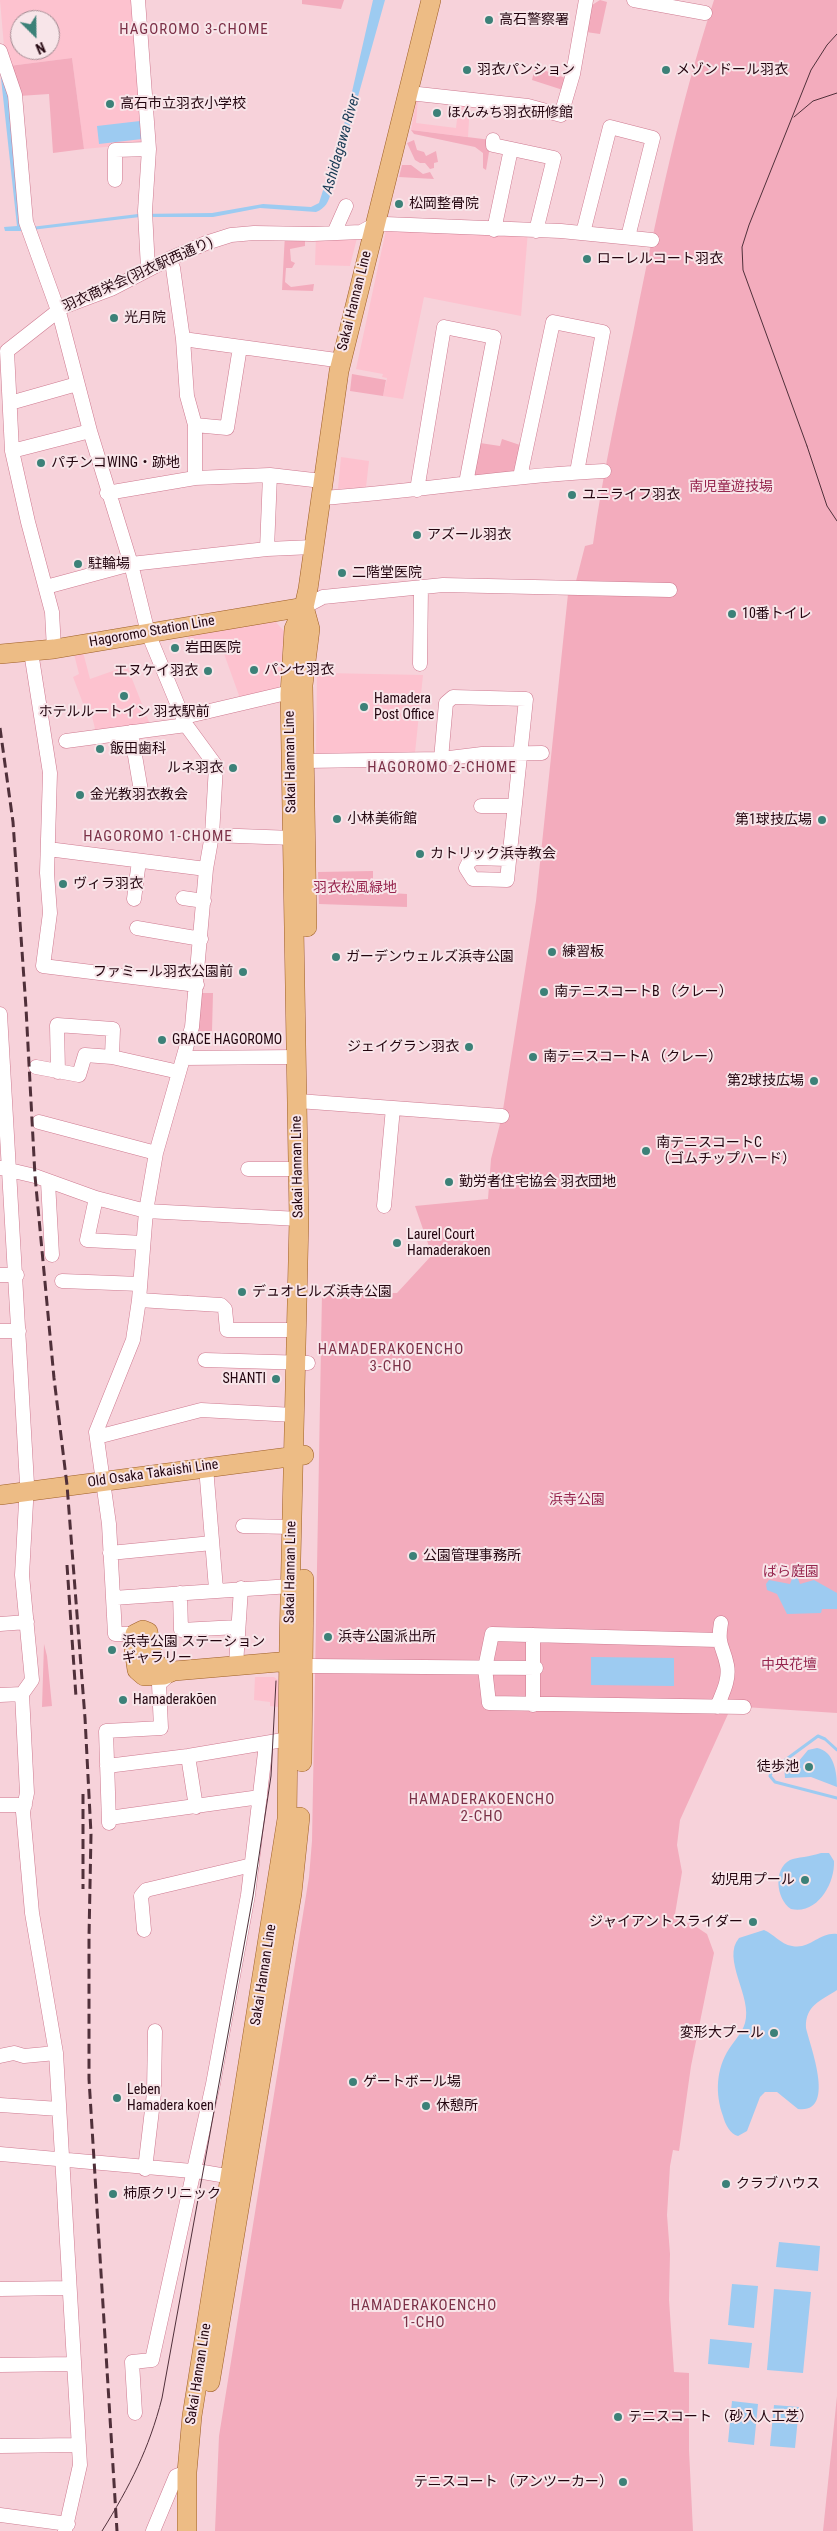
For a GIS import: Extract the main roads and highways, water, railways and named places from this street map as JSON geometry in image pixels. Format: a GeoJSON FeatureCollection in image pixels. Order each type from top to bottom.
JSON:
{"type":"FeatureCollection","features":[{"type":"Feature","properties":{"kind":"main road","name":"Sakai Hannan Line"},"geometry":{"type":"LineString","coordinates":[[199,2531],[198,2503],[202,2437],[285,1840],[289,1739],[301,1662],[291,1586],[292,1527],[299,1455],[294,1415],[302,1363],[296,1330],[299,1169],[304,1101],[297,1057],[292,838],[294,629],[304,607],[339,371],[431,0]]}},
{"type":"Feature","properties":{"kind":"main road","name":"Sakai Hannan Line"},"geometry":{"type":"LineString","coordinates":[[187,2531],[187,2472],[192,2416],[239,2179],[298,1856],[301,1787],[299,1455],[302,1363],[304,1101],[304,685],[310,629],[304,607]]}},
{"type":"Feature","properties":{"kind":"main road","name":"Hagoromo Station Line"},"geometry":{"type":"LineString","coordinates":[[0,654],[54,649],[304,607]]}},
{"type":"Feature","properties":{"kind":"main road","name":"Old Osaka Takaishi Line"},"geometry":{"type":"LineString","coordinates":[[0,1495],[299,1455]]}},
{"type":"Feature","properties":{"kind":"main road"},"geometry":{"type":"LineString","coordinates":[[135,1634],[133,1642],[137,1670],[141,1675],[164,1675],[174,1671],[236,1665],[301,1662]]}},
{"type":"Feature","properties":{"kind":"water","name":"Ashidagawa River"},"geometry":{"type":"Polygon","coordinates":[[[373,0],[385,0],[331,193],[322,209],[316,212],[260,208],[213,217],[140,217],[23,231],[5,231],[4,227],[17,226],[0,69],[8,96],[23,228],[138,214],[212,213],[263,204],[311,207],[319,203],[346,118],[373,0]]]}},
{"type":"Feature","properties":{"kind":"water"},"geometry":{"type":"Polygon","coordinates":[[[140,121],[142,139],[99,144],[97,126],[140,121]]]}},
{"type":"Feature","properties":{"kind":"water"},"geometry":{"type":"Polygon","coordinates":[[[795,1571],[800,1584],[814,1580],[837,1593],[837,1609],[822,1609],[821,1613],[787,1614],[777,1594],[767,1590],[766,1584],[769,1580],[790,1584],[795,1571]]]}},
{"type":"Feature","properties":{"kind":"water"},"geometry":{"type":"Polygon","coordinates":[[[591,1657],[674,1658],[674,1686],[591,1685],[591,1657]]]}},
{"type":"Feature","properties":{"kind":"water","name":"徒歩池"},"geometry":{"type":"Polygon","coordinates":[[[817,1748],[823,1750],[831,1758],[835,1769],[837,1787],[811,1777],[785,1778],[784,1764],[798,1762],[808,1750],[817,1748]]]}},
{"type":"Feature","properties":{"kind":"water","name":"幼児用プール"},"geometry":{"type":"Polygon","coordinates":[[[829,1853],[834,1861],[834,1870],[828,1888],[816,1903],[809,1907],[800,1910],[791,1909],[782,1898],[778,1884],[781,1870],[790,1860],[829,1853]]]}},
{"type":"Feature","properties":{"kind":"water","name":"変形大プール"},"geometry":{"type":"Polygon","coordinates":[[[764,1930],[784,1943],[798,1947],[831,1934],[837,1934],[837,1990],[815,2004],[806,2020],[806,2028],[818,2077],[819,2090],[816,2101],[810,2108],[798,2109],[777,2092],[765,2092],[760,2097],[747,2131],[738,2136],[730,2131],[725,2122],[720,2108],[718,2090],[721,2065],[745,2023],[745,2002],[735,1967],[734,1947],[739,1938],[764,1930]]]}},
{"type":"Feature","properties":{"kind":"water"},"geometry":{"type":"Polygon","coordinates":[[[779,2242],[820,2246],[818,2271],[776,2267],[779,2242]]]}},
{"type":"Feature","properties":{"kind":"water"},"geometry":{"type":"Polygon","coordinates":[[[732,2284],[758,2286],[754,2328],[728,2325],[732,2284]]]}},
{"type":"Feature","properties":{"kind":"water"},"geometry":{"type":"Polygon","coordinates":[[[774,2289],[811,2292],[803,2373],[767,2370],[774,2289]]]}},
{"type":"Feature","properties":{"kind":"water"},"geometry":{"type":"Polygon","coordinates":[[[710,2339],[752,2343],[749,2368],[708,2364],[710,2339]]]}},
{"type":"Feature","properties":{"kind":"water"},"geometry":{"type":"Polygon","coordinates":[[[732,2401],[758,2404],[754,2445],[728,2442],[732,2401]]]}},
{"type":"Feature","properties":{"kind":"water"},"geometry":{"type":"Polygon","coordinates":[[[774,2405],[799,2407],[795,2448],[770,2446],[774,2405]]]}},
{"type":"Feature","properties":{"kind":"waterway"},"geometry":{"type":"LineString","coordinates":[[837,1750],[825,1739],[818,1736],[773,1769],[770,1776],[775,1782],[837,1798]]}},
{"type":"Feature","properties":{"kind":"tram line"},"geometry":{"type":"LineString","coordinates":[[807,446],[743,270],[742,247],[811,70],[827,45],[837,34]]}},
{"type":"Feature","properties":{"kind":"tram line"},"geometry":{"type":"LineString","coordinates":[[794,117],[813,101],[837,93]]}},
{"type":"Feature","properties":{"kind":"tram line"},"geometry":{"type":"LineString","coordinates":[[807,446],[827,506],[837,521]]}},
{"type":"Feature","properties":{"kind":"tram line"},"geometry":{"type":"LineString","coordinates":[[102,2531],[138,2467],[157,2417],[162,2398],[253,1896],[271,1776],[276,1681]]}},
{"type":"Feature","properties":{"kind":"railway"},"geometry":{"type":"LineString","coordinates":[[0,728],[13,822],[35,1176],[54,1378],[67,1485],[85,1718],[91,1834],[89,2079],[117,2531]]}},
{"type":"Feature","properties":{"kind":"railway"},"geometry":{"type":"LineString","coordinates":[[67,1565],[76,1697]]}},
{"type":"Feature","properties":{"kind":"railway"},"geometry":{"type":"LineString","coordinates":[[83,1794],[83,1889]]}},
{"type":"Feature","properties":{"kind":"place","name":"高石警察署"},"geometry":{"type":"Point","coordinates":[489,20]}},
{"type":"Feature","properties":{"kind":"place","name":"羽衣パンション"},"geometry":{"type":"Point","coordinates":[467,70]}},
{"type":"Feature","properties":{"kind":"place","name":"メゾンドール羽衣"},"geometry":{"type":"Point","coordinates":[666,70]}},
{"type":"Feature","properties":{"kind":"place","name":"高石市立羽衣小学校"},"geometry":{"type":"Point","coordinates":[110,104]}},
{"type":"Feature","properties":{"kind":"place","name":"ほんみち羽衣研修館"},"geometry":{"type":"Point","coordinates":[437,113]}},
{"type":"Feature","properties":{"kind":"place","name":"松岡整骨院"},"geometry":{"type":"Point","coordinates":[399,204]}},
{"type":"Feature","properties":{"kind":"place","name":"ローレルコート羽衣"},"geometry":{"type":"Point","coordinates":[587,259]}},
{"type":"Feature","properties":{"kind":"place","name":"光月院"},"geometry":{"type":"Point","coordinates":[114,318]}},
{"type":"Feature","properties":{"kind":"place","name":"パチンコWING・跡地"},"geometry":{"type":"Point","coordinates":[41,463]}},
{"type":"Feature","properties":{"kind":"place","name":"ユニライフ羽衣"},"geometry":{"type":"Point","coordinates":[572,495]}},
{"type":"Feature","properties":{"kind":"place","name":"アズール羽衣"},"geometry":{"type":"Point","coordinates":[417,535]}},
{"type":"Feature","properties":{"kind":"place","name":"駐輪場"},"geometry":{"type":"Point","coordinates":[78,564]}},
{"type":"Feature","properties":{"kind":"place","name":"二階堂医院"},"geometry":{"type":"Point","coordinates":[342,573]}},
{"type":"Feature","properties":{"kind":"place","name":"10番トイレ"},"geometry":{"type":"Point","coordinates":[732,614]}},
{"type":"Feature","properties":{"kind":"place","name":"岩田医院"},"geometry":{"type":"Point","coordinates":[175,648]}},
{"type":"Feature","properties":{"kind":"place","name":"パンセ羽衣"},"geometry":{"type":"Point","coordinates":[254,670]}},
{"type":"Feature","properties":{"kind":"place","name":"エヌケイ羽衣"},"geometry":{"type":"Point","coordinates":[208,671]}},
{"type":"Feature","properties":{"kind":"place","name":"ホテルルートイン 羽衣駅前"},"geometry":{"type":"Point","coordinates":[124,696]}},
{"type":"Feature","properties":{"kind":"place","name":"Hamadera Post Office"},"geometry":{"type":"Point","coordinates":[364,707]}},
{"type":"Feature","properties":{"kind":"place","name":"飯田歯科"},"geometry":{"type":"Point","coordinates":[100,749]}},
{"type":"Feature","properties":{"kind":"place","name":"ルネ羽衣"},"geometry":{"type":"Point","coordinates":[233,768]}},
{"type":"Feature","properties":{"kind":"place","name":"金光教羽衣教会"},"geometry":{"type":"Point","coordinates":[80,795]}},
{"type":"Feature","properties":{"kind":"place","name":"小林美術館"},"geometry":{"type":"Point","coordinates":[337,819]}},
{"type":"Feature","properties":{"kind":"place","name":"第1球技広場"},"geometry":{"type":"Point","coordinates":[822,820]}},
{"type":"Feature","properties":{"kind":"place","name":"カトリック浜寺教会"},"geometry":{"type":"Point","coordinates":[420,854]}},
{"type":"Feature","properties":{"kind":"place","name":"ヴィラ羽衣"},"geometry":{"type":"Point","coordinates":[63,884]}},
{"type":"Feature","properties":{"kind":"place","name":"練習板"},"geometry":{"type":"Point","coordinates":[552,952]}},
{"type":"Feature","properties":{"kind":"place","name":"ガーデンウェルズ浜寺公園"},"geometry":{"type":"Point","coordinates":[336,957]}},
{"type":"Feature","properties":{"kind":"place","name":"ファミール羽衣公園前"},"geometry":{"type":"Point","coordinates":[243,972]}},
{"type":"Feature","properties":{"kind":"place","name":"南テニスコートB （クレー）"},"geometry":{"type":"Point","coordinates":[544,992]}},
{"type":"Feature","properties":{"kind":"place","name":"GRACE HAGOROMO"},"geometry":{"type":"Point","coordinates":[162,1040]}},
{"type":"Feature","properties":{"kind":"place","name":"ジェイグラン羽衣"},"geometry":{"type":"Point","coordinates":[469,1047]}},
{"type":"Feature","properties":{"kind":"place","name":"南テニスコートA （クレー）"},"geometry":{"type":"Point","coordinates":[533,1057]}},
{"type":"Feature","properties":{"kind":"place","name":"第2球技広場"},"geometry":{"type":"Point","coordinates":[814,1081]}},
{"type":"Feature","properties":{"kind":"place","name":"南テニスコートC （ゴムチップハード）"},"geometry":{"type":"Point","coordinates":[646,1151]}},
{"type":"Feature","properties":{"kind":"place","name":"勤労者住宅協会 羽衣団地"},"geometry":{"type":"Point","coordinates":[449,1182]}},
{"type":"Feature","properties":{"kind":"place","name":"Laurel Court Hamaderakoen"},"geometry":{"type":"Point","coordinates":[397,1243]}},
{"type":"Feature","properties":{"kind":"place","name":"デュオヒルズ浜寺公園"},"geometry":{"type":"Point","coordinates":[242,1292]}},
{"type":"Feature","properties":{"kind":"place","name":"SHANTI"},"geometry":{"type":"Point","coordinates":[276,1379]}},
{"type":"Feature","properties":{"kind":"place","name":"公園管理事務所"},"geometry":{"type":"Point","coordinates":[413,1556]}},
{"type":"Feature","properties":{"kind":"place","name":"浜寺公園派出所"},"geometry":{"type":"Point","coordinates":[328,1637]}},
{"type":"Feature","properties":{"kind":"place","name":"浜寺公園 ステーション ギャラリー"},"geometry":{"type":"Point","coordinates":[112,1650]}},
{"type":"Feature","properties":{"kind":"place","name":"Hamaderakōen"},"geometry":{"type":"Point","coordinates":[123,1700]}},
{"type":"Feature","properties":{"kind":"place","name":"徒歩池"},"geometry":{"type":"Point","coordinates":[809,1767]}},
{"type":"Feature","properties":{"kind":"place","name":"幼児用プール"},"geometry":{"type":"Point","coordinates":[805,1880]}},
{"type":"Feature","properties":{"kind":"place","name":"ジャイアントスライダー"},"geometry":{"type":"Point","coordinates":[753,1922]}},
{"type":"Feature","properties":{"kind":"place","name":"変形大プール"},"geometry":{"type":"Point","coordinates":[774,2033]}},
{"type":"Feature","properties":{"kind":"place","name":"ゲートボール場"},"geometry":{"type":"Point","coordinates":[353,2082]}},
{"type":"Feature","properties":{"kind":"place","name":"Leben Hamadera koen"},"geometry":{"type":"Point","coordinates":[117,2098]}},
{"type":"Feature","properties":{"kind":"place","name":"休憩所"},"geometry":{"type":"Point","coordinates":[426,2106]}},
{"type":"Feature","properties":{"kind":"place","name":"クラブハウス"},"geometry":{"type":"Point","coordinates":[726,2184]}},
{"type":"Feature","properties":{"kind":"place","name":"柿原クリニック"},"geometry":{"type":"Point","coordinates":[113,2194]}},
{"type":"Feature","properties":{"kind":"place","name":"テニスコート （砂入人工芝）"},"geometry":{"type":"Point","coordinates":[618,2417]}},
{"type":"Feature","properties":{"kind":"place","name":"テニスコート （アンツーカー）"},"geometry":{"type":"Point","coordinates":[623,2482]}},
{"type":"Feature","properties":{"kind":"district","name":"HAGOROMO 3-CHOME"},"geometry":{"type":"Point","coordinates":[194,30]}},
{"type":"Feature","properties":{"kind":"district","name":"HAGOROMO 2-CHOME"},"geometry":{"type":"Point","coordinates":[442,768]}},
{"type":"Feature","properties":{"kind":"district","name":"HAGOROMO 1-CHOME"},"geometry":{"type":"Point","coordinates":[158,837]}},
{"type":"Feature","properties":{"kind":"district","name":"HAMADERAKOENCHO 3-CHO"},"geometry":{"type":"Point","coordinates":[391,1358]}},
{"type":"Feature","properties":{"kind":"district","name":"HAMADERAKOENCHO 2-CHO"},"geometry":{"type":"Point","coordinates":[482,1808]}},
{"type":"Feature","properties":{"kind":"district","name":"HAMADERAKOENCHO 1-CHO"},"geometry":{"type":"Point","coordinates":[424,2314]}},
{"type":"Feature","properties":{"kind":"park label","name":"南児童遊技場"},"geometry":{"type":"Point","coordinates":[731,487]}},
{"type":"Feature","properties":{"kind":"park label","name":"羽衣松風緑地"},"geometry":{"type":"Point","coordinates":[355,888]}},
{"type":"Feature","properties":{"kind":"park label","name":"浜寺公園"},"geometry":{"type":"Point","coordinates":[577,1500]}},
{"type":"Feature","properties":{"kind":"park label","name":"ばら庭園"},"geometry":{"type":"Point","coordinates":[791,1572]}},
{"type":"Feature","properties":{"kind":"park label","name":"中央花壇"},"geometry":{"type":"Point","coordinates":[789,1665]}}]}
